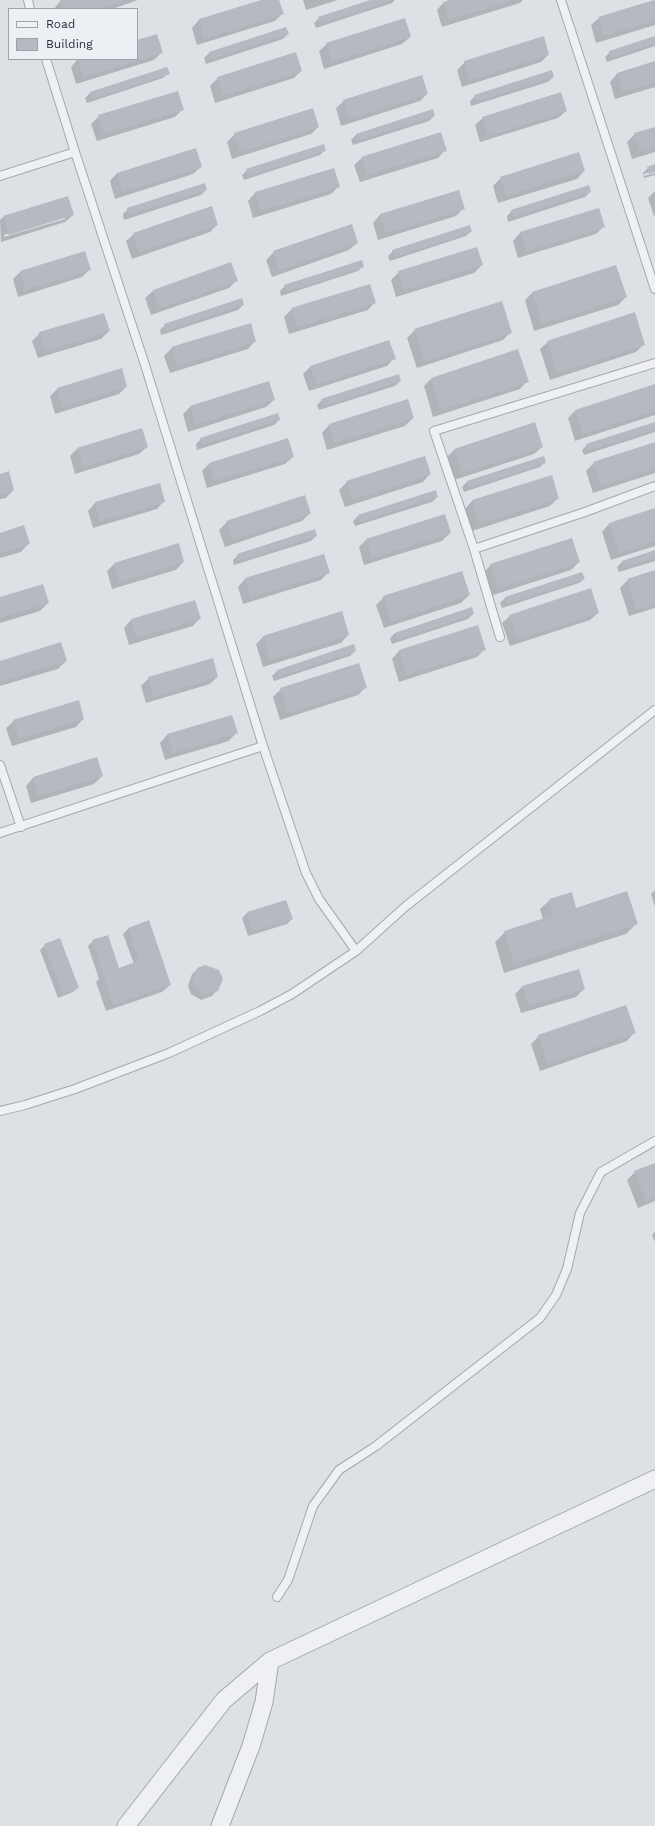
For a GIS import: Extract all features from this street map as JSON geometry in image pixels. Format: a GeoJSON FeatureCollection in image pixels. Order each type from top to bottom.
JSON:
{"type":"FeatureCollection","features":[{"type":"Feature","properties":{"kind":"street"},"geometry":{"type":"LineString","coordinates":[[126,1826],[224,1700],[270,1661],[655,1479]]}},
{"type":"Feature","properties":{"kind":"street"},"geometry":{"type":"LineString","coordinates":[[220,1826],[251,1746],[264,1702],[270,1661]]}},
{"type":"Feature","properties":{"kind":"lane"},"geometry":{"type":"LineString","coordinates":[[561,0],[655,289]]}},
{"type":"Feature","properties":{"kind":"lane"},"geometry":{"type":"LineString","coordinates":[[46,60],[145,365],[263,746],[306,873],[319,899],[356,952]]}},
{"type":"Feature","properties":{"kind":"lane"},"geometry":{"type":"LineString","coordinates":[[0,176],[75,152]]}},
{"type":"Feature","properties":{"kind":"lane"},"geometry":{"type":"LineString","coordinates":[[500,637],[474,549],[434,432],[655,363]]}},
{"type":"Feature","properties":{"kind":"lane"},"geometry":{"type":"LineString","coordinates":[[474,549],[585,512],[655,486]]}},
{"type":"Feature","properties":{"kind":"lane"},"geometry":{"type":"LineString","coordinates":[[0,1111],[25,1105],[75,1089],[169,1052],[260,1011],[292,994],[356,952],[406,906],[655,710]]}},
{"type":"Feature","properties":{"kind":"lane"},"geometry":{"type":"LineString","coordinates":[[0,833],[263,746]]}},
{"type":"Feature","properties":{"kind":"lane"},"geometry":{"type":"LineString","coordinates":[[0,765],[20,827]]}},
{"type":"Feature","properties":{"kind":"lane"},"geometry":{"type":"LineString","coordinates":[[277,1597],[288,1580],[313,1506],[339,1470],[376,1446],[540,1318],[556,1295],[567,1270],[580,1213],[601,1172],[655,1141]]}},
{"type":"Feature","properties":{"kind":"building"},"geometry":{"type":"Polygon","coordinates":[[[61,0],[125,0],[100,8],[63,8],[61,0]]]}},
{"type":"Feature","properties":{"kind":"building"},"geometry":{"type":"Polygon","coordinates":[[[261,0],[279,0],[284,14],[204,39],[199,19],[261,0]]]}},
{"type":"Feature","properties":{"kind":"building"},"geometry":{"type":"Polygon","coordinates":[[[370,0],[393,0],[320,24],[318,17],[370,0]]]}},
{"type":"Feature","properties":{"kind":"building"},"geometry":{"type":"Polygon","coordinates":[[[449,0],[514,0],[449,20],[444,2],[449,0]]]}},
{"type":"Feature","properties":{"kind":"building"},"geometry":{"type":"Polygon","coordinates":[[[654,0],[655,20],[604,36],[598,17],[654,0]]]}},
{"type":"Feature","properties":{"kind":"building"},"geometry":{"type":"Polygon","coordinates":[[[405,18],[411,37],[332,62],[326,43],[405,18]]]}},
{"type":"Feature","properties":{"kind":"building"},"geometry":{"type":"Polygon","coordinates":[[[286,27],[289,34],[211,59],[209,52],[286,27]]]}},
{"type":"Feature","properties":{"kind":"building"},"geometry":{"type":"Polygon","coordinates":[[[157,34],[163,53],[83,77],[78,60],[138,60],[138,40],[157,34]]]}},
{"type":"Feature","properties":{"kind":"building"},"geometry":{"type":"Polygon","coordinates":[[[544,36],[549,55],[470,80],[464,61],[544,36]]]}},
{"type":"Feature","properties":{"kind":"building"},"geometry":{"type":"Polygon","coordinates":[[[655,36],[655,43],[612,58],[609,51],[655,36]]]}},
{"type":"Feature","properties":{"kind":"building"},"geometry":{"type":"Polygon","coordinates":[[[296,52],[302,71],[223,96],[217,77],[296,52]]]}},
{"type":"Feature","properties":{"kind":"building"},"geometry":{"type":"Polygon","coordinates":[[[655,61],[655,82],[623,92],[617,73],[655,61]]]}},
{"type":"Feature","properties":{"kind":"building"},"geometry":{"type":"Polygon","coordinates":[[[167,67],[170,74],[92,99],[90,92],[167,67]]]}},
{"type":"Feature","properties":{"kind":"building"},"geometry":{"type":"Polygon","coordinates":[[[552,70],[554,77],[476,102],[474,95],[552,70]]]}},
{"type":"Feature","properties":{"kind":"building"},"geometry":{"type":"Polygon","coordinates":[[[422,75],[428,94],[349,119],[343,100],[422,75]]]}},
{"type":"Feature","properties":{"kind":"building"},"geometry":{"type":"Polygon","coordinates":[[[178,91],[184,110],[104,134],[98,115],[178,91]]]}},
{"type":"Feature","properties":{"kind":"building"},"geometry":{"type":"Polygon","coordinates":[[[561,92],[567,111],[488,136],[482,117],[561,92]]]}},
{"type":"Feature","properties":{"kind":"building"},"geometry":{"type":"Polygon","coordinates":[[[313,108],[319,127],[240,152],[234,133],[313,108]]]}},
{"type":"Feature","properties":{"kind":"building"},"geometry":{"type":"Polygon","coordinates":[[[433,109],[435,116],[358,141],[356,134],[433,109]]]}},
{"type":"Feature","properties":{"kind":"building"},"geometry":{"type":"Polygon","coordinates":[[[655,127],[655,148],[640,152],[634,133],[655,127]]]}},
{"type":"Feature","properties":{"kind":"building"},"geometry":{"type":"Polygon","coordinates":[[[441,132],[447,151],[367,175],[361,157],[441,132]]]}},
{"type":"Feature","properties":{"kind":"building"},"geometry":{"type":"Polygon","coordinates":[[[324,144],[326,151],[249,176],[246,169],[324,144]]]}},
{"type":"Feature","properties":{"kind":"building"},"geometry":{"type":"Polygon","coordinates":[[[196,148],[202,167],[122,192],[117,173],[196,148]]]}},
{"type":"Feature","properties":{"kind":"building"},"geometry":{"type":"Polygon","coordinates":[[[579,152],[585,171],[506,196],[500,177],[579,152]]]}},
{"type":"Feature","properties":{"kind":"building"},"geometry":{"type":"Polygon","coordinates":[[[655,164],[655,172],[649,174],[647,167],[655,164]]]}},
{"type":"Feature","properties":{"kind":"building"},"geometry":{"type":"Polygon","coordinates":[[[334,168],[340,187],[261,211],[255,192],[334,168]]]}},
{"type":"Feature","properties":{"kind":"building"},"geometry":{"type":"Polygon","coordinates":[[[205,183],[207,190],[129,215],[127,208],[205,183]]]}},
{"type":"Feature","properties":{"kind":"building"},"geometry":{"type":"Polygon","coordinates":[[[589,185],[591,192],[513,217],[511,210],[589,185]]]}},
{"type":"Feature","properties":{"kind":"building"},"geometry":{"type":"Polygon","coordinates":[[[459,190],[465,209],[385,234],[380,214],[459,190]]]}},
{"type":"Feature","properties":{"kind":"building"},"geometry":{"type":"Polygon","coordinates":[[[68,196],[74,215],[9,235],[3,216],[68,196]]]}},
{"type":"Feature","properties":{"kind":"building"},"geometry":{"type":"Polygon","coordinates":[[[212,206],[218,225],[139,252],[133,233],[212,206]]]}},
{"type":"Feature","properties":{"kind":"building"},"geometry":{"type":"Polygon","coordinates":[[[599,208],[605,227],[526,251],[520,232],[599,208]]]}},
{"type":"Feature","properties":{"kind":"building"},"geometry":{"type":"Polygon","coordinates":[[[352,224],[358,243],[279,270],[273,251],[352,224]]]}},
{"type":"Feature","properties":{"kind":"building"},"geometry":{"type":"Polygon","coordinates":[[[470,225],[472,232],[395,257],[392,250],[470,225]]]}},
{"type":"Feature","properties":{"kind":"building"},"geometry":{"type":"Polygon","coordinates":[[[477,247],[483,265],[404,290],[398,271],[477,247]]]}},
{"type":"Feature","properties":{"kind":"building"},"geometry":{"type":"Polygon","coordinates":[[[85,251],[91,270],[25,290],[20,271],[85,251]]]}},
{"type":"Feature","properties":{"kind":"building"},"geometry":{"type":"Polygon","coordinates":[[[362,260],[364,267],[286,292],[284,285],[362,260]]]}},
{"type":"Feature","properties":{"kind":"building"},"geometry":{"type":"Polygon","coordinates":[[[231,262],[238,281],[159,308],[153,290],[231,262]]]}},
{"type":"Feature","properties":{"kind":"building"},"geometry":{"type":"Polygon","coordinates":[[[616,265],[627,297],[542,324],[532,292],[616,265]]]}},
{"type":"Feature","properties":{"kind":"building"},"geometry":{"type":"Polygon","coordinates":[[[370,284],[376,303],[297,327],[291,308],[370,284]]]}},
{"type":"Feature","properties":{"kind":"building"},"geometry":{"type":"Polygon","coordinates":[[[242,298],[244,305],[166,331],[164,324],[242,298]]]}},
{"type":"Feature","properties":{"kind":"building"},"geometry":{"type":"Polygon","coordinates":[[[502,301],[512,333],[425,361],[414,329],[502,301]]]}},
{"type":"Feature","properties":{"kind":"building"},"geometry":{"type":"Polygon","coordinates":[[[635,312],[645,345],[557,373],[547,341],[635,312]]]}},
{"type":"Feature","properties":{"kind":"building"},"geometry":{"type":"Polygon","coordinates":[[[104,313],[110,331],[45,351],[39,332],[104,313]]]}},
{"type":"Feature","properties":{"kind":"building"},"geometry":{"type":"Polygon","coordinates":[[[251,323],[256,342],[177,366],[171,347],[251,323]]]}},
{"type":"Feature","properties":{"kind":"building"},"geometry":{"type":"Polygon","coordinates":[[[389,340],[396,359],[317,384],[310,366],[389,340]]]}},
{"type":"Feature","properties":{"kind":"building"},"geometry":{"type":"Polygon","coordinates":[[[518,349],[529,382],[441,410],[431,378],[518,349]]]}},
{"type":"Feature","properties":{"kind":"building"},"geometry":{"type":"Polygon","coordinates":[[[122,368],[127,387],[62,407],[57,388],[122,368]]]}},
{"type":"Feature","properties":{"kind":"building"},"geometry":{"type":"Polygon","coordinates":[[[399,374],[401,381],[324,406],[321,399],[399,374]]]}},
{"type":"Feature","properties":{"kind":"building"},"geometry":{"type":"Polygon","coordinates":[[[269,381],[275,400],[195,425],[190,406],[269,381]]]}},
{"type":"Feature","properties":{"kind":"building"},"geometry":{"type":"Polygon","coordinates":[[[655,384],[655,411],[583,434],[575,410],[655,384]]]}},
{"type":"Feature","properties":{"kind":"building"},"geometry":{"type":"Polygon","coordinates":[[[408,399],[414,418],[335,443],[329,424],[408,399]]]}},
{"type":"Feature","properties":{"kind":"building"},"geometry":{"type":"Polygon","coordinates":[[[278,413],[280,420],[202,445],[200,438],[278,413]]]}},
{"type":"Feature","properties":{"kind":"building"},"geometry":{"type":"Polygon","coordinates":[[[535,422],[543,447],[462,473],[454,449],[535,422]]]}},
{"type":"Feature","properties":{"kind":"building"},"geometry":{"type":"Polygon","coordinates":[[[655,422],[655,430],[588,451],[586,444],[655,422]]]}},
{"type":"Feature","properties":{"kind":"building"},"geometry":{"type":"Polygon","coordinates":[[[142,428],[148,447],[83,467],[77,448],[142,428]]]}},
{"type":"Feature","properties":{"kind":"building"},"geometry":{"type":"Polygon","coordinates":[[[288,438],[294,457],[214,481],[209,463],[288,438]]]}},
{"type":"Feature","properties":{"kind":"building"},"geometry":{"type":"Polygon","coordinates":[[[655,442],[655,468],[601,486],[593,462],[655,442]]]}},
{"type":"Feature","properties":{"kind":"building"},"geometry":{"type":"Polygon","coordinates":[[[425,456],[431,474],[352,500],[346,481],[425,456]]]}},
{"type":"Feature","properties":{"kind":"building"},"geometry":{"type":"Polygon","coordinates":[[[544,456],[546,463],[469,488],[467,481],[544,456]]]}},
{"type":"Feature","properties":{"kind":"building"},"geometry":{"type":"Polygon","coordinates":[[[9,471],[14,490],[0,495],[0,474],[9,471]]]}},
{"type":"Feature","properties":{"kind":"building"},"geometry":{"type":"Polygon","coordinates":[[[552,475],[559,499],[479,524],[472,500],[552,475]]]}},
{"type":"Feature","properties":{"kind":"building"},"geometry":{"type":"Polygon","coordinates":[[[160,483],[165,502],[100,521],[95,502],[160,483]]]}},
{"type":"Feature","properties":{"kind":"building"},"geometry":{"type":"Polygon","coordinates":[[[436,490],[438,497],[360,522],[358,515],[436,490]]]}},
{"type":"Feature","properties":{"kind":"building"},"geometry":{"type":"Polygon","coordinates":[[[305,495],[311,514],[233,540],[226,521],[305,495]]]}},
{"type":"Feature","properties":{"kind":"building"},"geometry":{"type":"Polygon","coordinates":[[[655,508],[655,541],[619,553],[609,523],[655,508]]]}},
{"type":"Feature","properties":{"kind":"building"},"geometry":{"type":"Polygon","coordinates":[[[445,514],[451,533],[372,558],[366,539],[445,514]]]}},
{"type":"Feature","properties":{"kind":"building"},"geometry":{"type":"Polygon","coordinates":[[[24,525],[30,544],[0,553],[0,533],[24,525]]]}},
{"type":"Feature","properties":{"kind":"building"},"geometry":{"type":"Polygon","coordinates":[[[315,529],[317,536],[239,561],[237,554],[315,529]]]}},
{"type":"Feature","properties":{"kind":"building"},"geometry":{"type":"Polygon","coordinates":[[[572,538],[580,562],[498,589],[490,564],[572,538]]]}},
{"type":"Feature","properties":{"kind":"building"},"geometry":{"type":"Polygon","coordinates":[[[179,543],[184,562],[119,582],[114,563],[179,543]]]}},
{"type":"Feature","properties":{"kind":"building"},"geometry":{"type":"Polygon","coordinates":[[[655,550],[655,558],[624,568],[622,561],[655,550]]]}},
{"type":"Feature","properties":{"kind":"building"},"geometry":{"type":"Polygon","coordinates":[[[324,554],[330,573],[250,597],[245,578],[324,554]]]}},
{"type":"Feature","properties":{"kind":"building"},"geometry":{"type":"Polygon","coordinates":[[[655,570],[655,604],[637,610],[627,579],[655,570]]]}},
{"type":"Feature","properties":{"kind":"building"},"geometry":{"type":"Polygon","coordinates":[[[462,571],[470,595],[391,621],[383,596],[462,571]]]}},
{"type":"Feature","properties":{"kind":"building"},"geometry":{"type":"Polygon","coordinates":[[[582,572],[585,579],[507,604],[505,597],[582,572]]]}},
{"type":"Feature","properties":{"kind":"building"},"geometry":{"type":"Polygon","coordinates":[[[43,584],[49,603],[0,618],[0,597],[43,584]]]}},
{"type":"Feature","properties":{"kind":"building"},"geometry":{"type":"Polygon","coordinates":[[[591,588],[599,613],[518,639],[509,615],[591,588]]]}},
{"type":"Feature","properties":{"kind":"building"},"geometry":{"type":"Polygon","coordinates":[[[195,600],[201,619],[136,638],[131,619],[195,600]]]}},
{"type":"Feature","properties":{"kind":"building"},"geometry":{"type":"Polygon","coordinates":[[[472,607],[474,614],[397,640],[395,633],[472,607]]]}},
{"type":"Feature","properties":{"kind":"building"},"geometry":{"type":"Polygon","coordinates":[[[342,611],[349,635],[270,660],[263,636],[342,611]]]}},
{"type":"Feature","properties":{"kind":"building"},"geometry":{"type":"Polygon","coordinates":[[[478,625],[486,650],[407,675],[399,650],[478,625]]]}},
{"type":"Feature","properties":{"kind":"building"},"geometry":{"type":"Polygon","coordinates":[[[61,642],[67,661],[2,681],[0,674],[0,661],[61,642]]]}},
{"type":"Feature","properties":{"kind":"building"},"geometry":{"type":"Polygon","coordinates":[[[354,644],[356,651],[279,677],[277,670],[354,644]]]}},
{"type":"Feature","properties":{"kind":"building"},"geometry":{"type":"Polygon","coordinates":[[[213,658],[218,677],[154,697],[148,677],[213,658]]]}},
{"type":"Feature","properties":{"kind":"building"},"geometry":{"type":"Polygon","coordinates":[[[359,663],[367,688],[288,713],[280,688],[359,663]]]}},
{"type":"Feature","properties":{"kind":"building"},"geometry":{"type":"Polygon","coordinates":[[[79,700],[84,719],[19,739],[13,720],[79,700]]]}},
{"type":"Feature","properties":{"kind":"building"},"geometry":{"type":"Polygon","coordinates":[[[232,715],[238,733],[173,753],[167,734],[232,715]]]}},
{"type":"Feature","properties":{"kind":"building"},"geometry":{"type":"Polygon","coordinates":[[[97,757],[103,776],[38,796],[33,777],[97,757]]]}},
{"type":"Feature","properties":{"kind":"building"},"geometry":{"type":"Polygon","coordinates":[[[627,891],[638,924],[514,964],[504,931],[554,915],[549,899],[572,892],[576,908],[627,891]]]}},
{"type":"Feature","properties":{"kind":"building"},"geometry":{"type":"Polygon","coordinates":[[[286,900],[293,919],[253,932],[247,912],[286,900]]]}},
{"type":"Feature","properties":{"kind":"building"},"geometry":{"type":"Polygon","coordinates":[[[149,920],[171,985],[113,1005],[92,940],[108,935],[119,968],[139,961],[128,928],[149,920]]]}},
{"type":"Feature","properties":{"kind":"building"},"geometry":{"type":"Polygon","coordinates":[[[60,938],[79,988],[63,994],[44,944],[60,938]]]}},
{"type":"Feature","properties":{"kind":"building"},"geometry":{"type":"Polygon","coordinates":[[[205,965],[219,970],[223,979],[218,991],[206,995],[196,989],[192,981],[197,968],[205,965]]]}},
{"type":"Feature","properties":{"kind":"building"},"geometry":{"type":"Polygon","coordinates":[[[579,969],[585,989],[528,1006],[522,986],[579,969]]]}},
{"type":"Feature","properties":{"kind":"building"},"geometry":{"type":"Polygon","coordinates":[[[626,1005],[636,1033],[548,1064],[538,1035],[626,1005]]]}},
{"type":"Feature","properties":{"kind":"building"},"geometry":{"type":"Polygon","coordinates":[[[655,1163],[655,1197],[646,1201],[634,1171],[655,1163]]]}}]}
